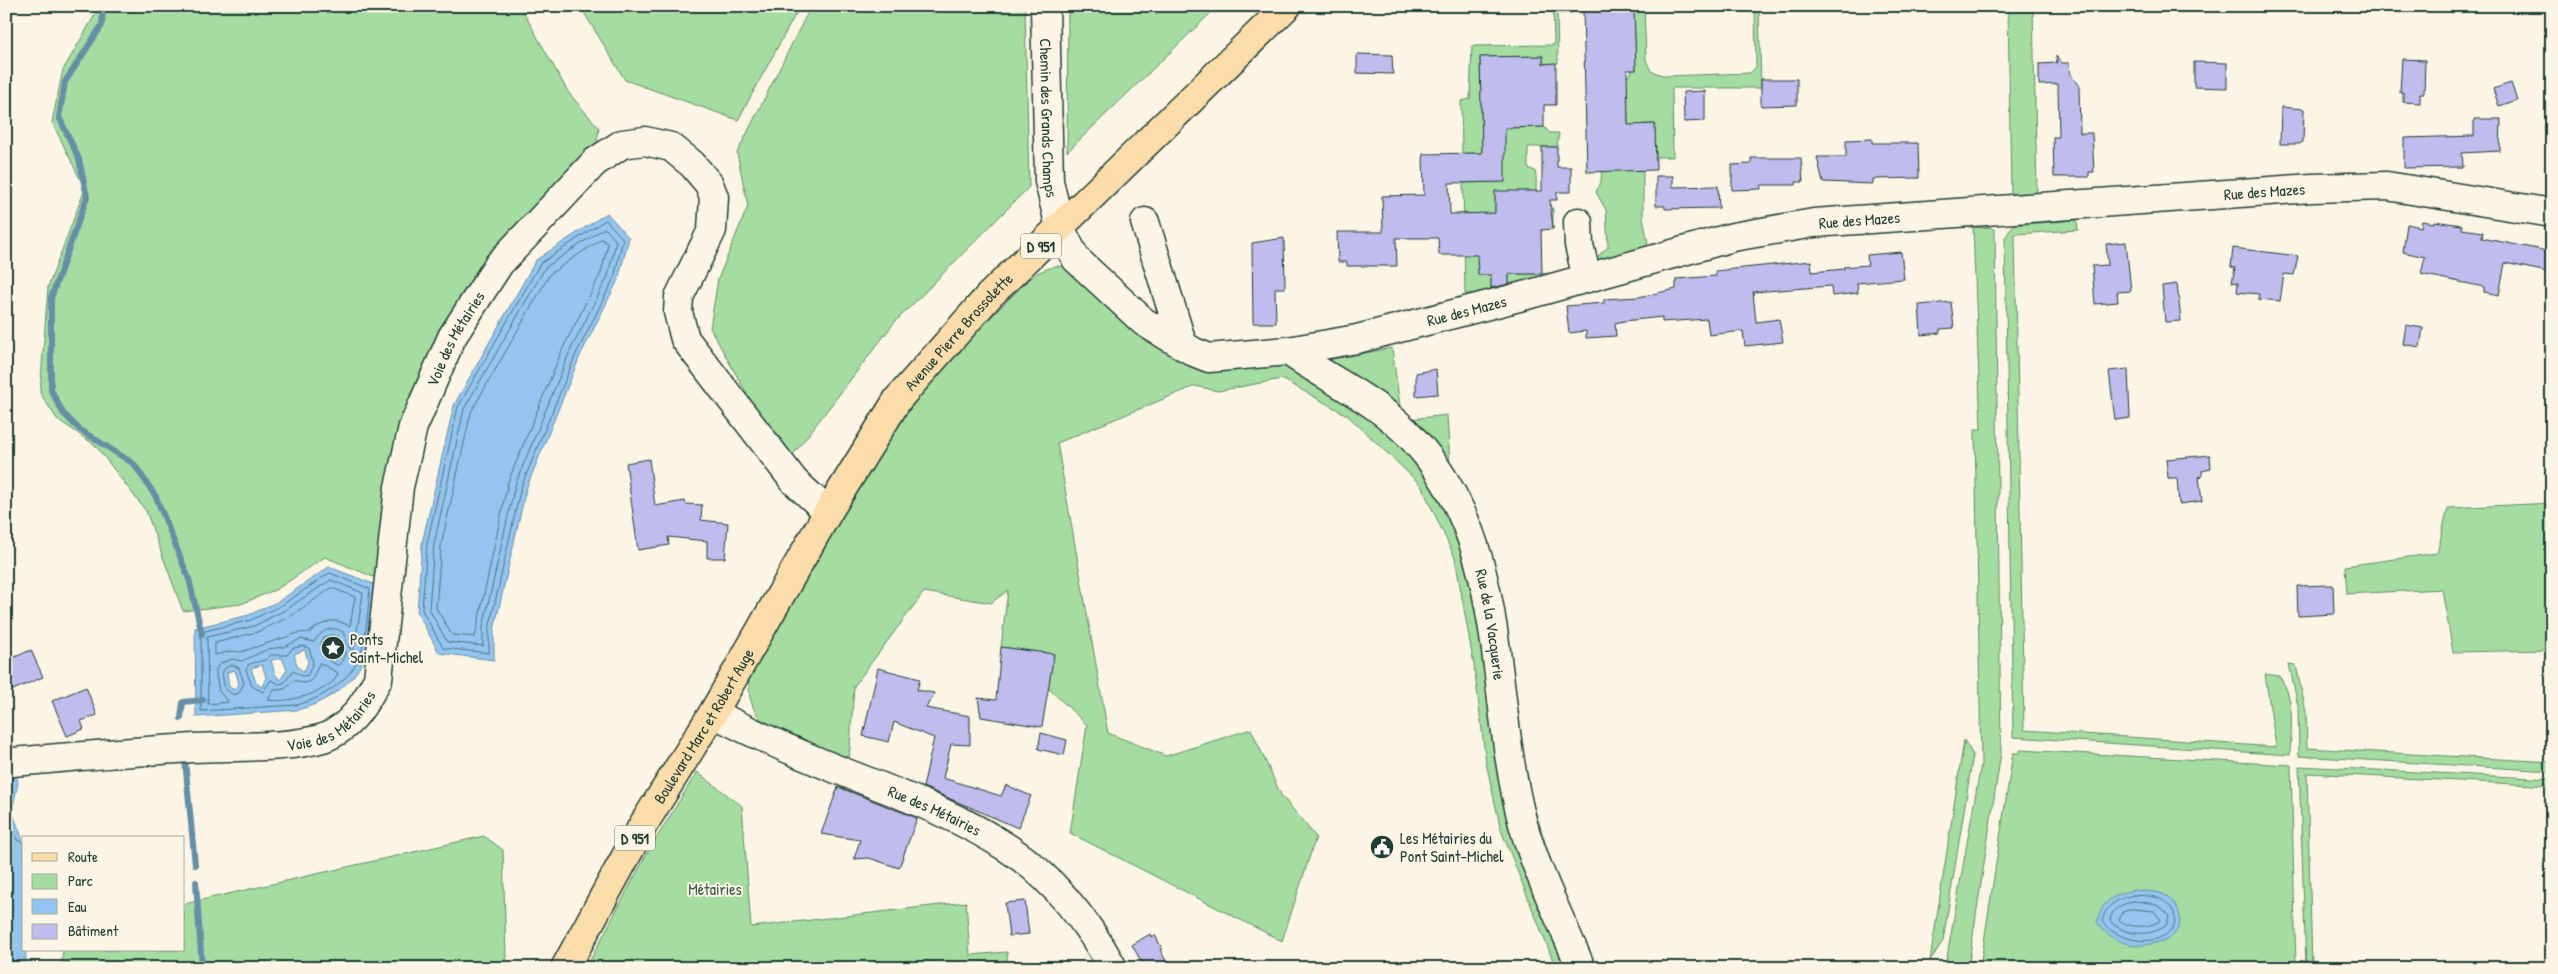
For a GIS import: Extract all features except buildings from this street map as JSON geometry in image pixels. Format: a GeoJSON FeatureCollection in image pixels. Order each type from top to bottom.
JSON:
{"type":"FeatureCollection","features":[{"type":"Feature","properties":{"kind":"main road","name":"Avenue Pierre Brossolette"},"geometry":{"type":"LineString","coordinates":[[828,512],[898,399],[989,296],[1287,6]]}},
{"type":"Feature","properties":{"kind":"main road","name":"Boulevard Marc et Robert Auge"},"geometry":{"type":"LineString","coordinates":[[566,968],[643,824],[712,713],[828,512]]}},
{"type":"Feature","properties":{"kind":"street","name":"Chemin des Grands Champs"},"geometry":{"type":"LineString","coordinates":[[1045,6],[1049,181],[1060,228]]}},
{"type":"Feature","properties":{"kind":"street","name":"Voie des Métairies"},"geometry":{"type":"LineString","coordinates":[[10,763],[178,749],[297,743],[324,738],[348,723],[366,702],[378,679],[399,488],[413,427],[452,337],[499,264],[595,162],[622,144],[645,141],[671,147],[692,164],[709,184],[714,197],[712,230],[679,297],[678,312],[684,339],[794,481],[828,512]]}},
{"type":"Feature","properties":{"kind":"street","name":"Rue des Mazes"},"geometry":{"type":"LineString","coordinates":[[1060,228],[1076,259],[1118,300],[1144,322],[1183,346],[1209,358],[1288,351],[1357,339],[1439,319],[1733,237],[1784,226],[2293,189],[2387,186],[2552,213]]}},
{"type":"Feature","properties":{"kind":"street"},"geometry":{"type":"LineString","coordinates":[[1145,222],[1183,346]]}},
{"type":"Feature","properties":{"kind":"street"},"geometry":{"type":"LineString","coordinates":[[1578,222],[1580,245],[1587,278]]}},
{"type":"Feature","properties":{"kind":"street","name":"Rue de la Vacquerie"},"geometry":{"type":"LineString","coordinates":[[1288,351],[1322,374],[1357,392],[1389,415],[1415,440],[1435,466],[1454,497],[1470,532],[1485,588],[1499,662],[1512,768],[1523,825],[1581,968]]}},
{"type":"Feature","properties":{"kind":"street","name":"Rue des Métairies"},"geometry":{"type":"LineString","coordinates":[[712,713],[785,748],[951,816],[1010,850],[1054,887],[1097,940],[1113,968]]}},
{"type":"Feature","properties":{"kind":"green space"},"geometry":{"type":"Polygon","coordinates":[[[93,6],[520,6],[568,92],[599,128],[596,149],[471,284],[381,580],[325,557],[277,589],[241,604],[183,611],[146,511],[95,445],[57,419],[40,393],[48,287],[85,189],[52,122],[63,70],[96,13],[93,6]]]}},
{"type":"Feature","properties":{"kind":"green space"},"geometry":{"type":"Polygon","coordinates":[[[580,6],[800,6],[738,120],[625,80],[580,6]]]}},
{"type":"Feature","properties":{"kind":"green space"},"geometry":{"type":"Polygon","coordinates":[[[811,6],[1025,6],[1029,187],[894,323],[792,456],[757,412],[710,328],[718,279],[748,206],[737,153],[811,6]]]}},
{"type":"Feature","properties":{"kind":"green space"},"geometry":{"type":"Polygon","coordinates":[[[1068,6],[1218,6],[1067,152],[1068,6]]]}},
{"type":"Feature","properties":{"kind":"green space"},"geometry":{"type":"Polygon","coordinates":[[[1553,6],[1579,6],[1573,13],[1557,14],[1558,63],[1543,64],[1543,56],[1480,57],[1482,153],[1462,153],[1461,101],[1470,99],[1472,46],[1554,45],[1553,6]]]}},
{"type":"Feature","properties":{"kind":"green space"},"geometry":{"type":"Polygon","coordinates":[[[1590,6],[1644,6],[1646,60],[1651,71],[1665,76],[1750,73],[1756,67],[1755,6],[1759,6],[1761,88],[1672,88],[1673,157],[1656,157],[1655,124],[1643,124],[1643,218],[1648,242],[1645,250],[1596,262],[1598,256],[1608,247],[1606,210],[1596,192],[1601,181],[1602,171],[1629,170],[1627,82],[1585,77],[1629,76],[1632,70],[1636,70],[1634,9],[1583,10],[1590,6]]]}},
{"type":"Feature","properties":{"kind":"green space"},"geometry":{"type":"Polygon","coordinates":[[[2008,6],[2033,6],[2037,193],[2011,195],[2008,6]]]}},
{"type":"Feature","properties":{"kind":"green space"},"geometry":{"type":"Polygon","coordinates":[[[1544,127],[1550,133],[1559,133],[1557,147],[1528,147],[1528,168],[1535,171],[1537,199],[1540,203],[1553,209],[1553,229],[1551,211],[1541,233],[1532,233],[1477,214],[1478,275],[1558,273],[1509,286],[1509,276],[1491,277],[1491,291],[1481,294],[1465,294],[1463,183],[1498,182],[1498,167],[1505,128],[1544,127]],[[1530,191],[1495,192],[1495,210],[1530,210],[1530,191]]]}},
{"type":"Feature","properties":{"kind":"green space"},"geometry":{"type":"Polygon","coordinates":[[[2077,220],[2078,230],[2015,234],[2024,730],[2276,747],[2265,674],[2279,676],[2288,694],[2291,714],[2290,755],[2013,737],[2005,238],[2013,225],[2077,220]]]}},
{"type":"Feature","properties":{"kind":"green space"},"geometry":{"type":"Polygon","coordinates":[[[1990,227],[1995,230],[2001,753],[1968,968],[1945,968],[1981,764],[1975,429],[1981,429],[1973,228],[1990,227]]]}},
{"type":"Feature","properties":{"kind":"green space"},"geometry":{"type":"Polygon","coordinates":[[[1055,266],[1068,267],[1132,325],[1279,362],[1385,418],[1464,528],[1502,727],[1577,968],[1556,968],[1501,830],[1486,763],[1474,665],[1455,558],[1421,485],[1347,415],[1282,379],[1218,391],[1195,386],[1057,443],[1108,733],[1166,756],[1251,729],[1281,795],[1316,837],[1282,941],[1070,833],[1087,725],[1048,688],[1054,654],[1001,647],[1008,590],[991,603],[924,592],[854,686],[849,761],[778,731],[763,722],[759,717],[751,702],[749,679],[887,440],[928,385],[969,339],[1026,282],[1039,272],[1055,266]]]}},
{"type":"Feature","properties":{"kind":"green space"},"geometry":{"type":"Polygon","coordinates":[[[1392,348],[1401,413],[1410,419],[1447,415],[1450,464],[1484,534],[1528,788],[1556,877],[1541,857],[1449,479],[1317,362],[1392,348]]]}},
{"type":"Feature","properties":{"kind":"green space"},"geometry":{"type":"Polygon","coordinates":[[[2552,503],[2552,650],[2453,652],[2442,589],[2347,594],[2345,566],[2437,553],[2448,508],[2552,503]]]}},
{"type":"Feature","properties":{"kind":"green space"},"geometry":{"type":"Polygon","coordinates":[[[2289,664],[2296,665],[2306,712],[2307,748],[2552,762],[2552,771],[2299,756],[2298,706],[2289,664]]]}},
{"type":"Feature","properties":{"kind":"green space"},"geometry":{"type":"Polygon","coordinates":[[[1964,740],[1973,755],[1943,941],[1930,961],[1964,740]]]}},
{"type":"Feature","properties":{"kind":"green space"},"geometry":{"type":"Polygon","coordinates":[[[2020,750],[2291,765],[2296,968],[1980,968],[2013,753],[2020,753],[2020,750]]]}},
{"type":"Feature","properties":{"kind":"green space"},"geometry":{"type":"Polygon","coordinates":[[[2299,766],[2552,779],[2552,786],[2307,773],[2312,968],[2306,968],[2299,766]]]}},
{"type":"Feature","properties":{"kind":"green space","name":"Métairies"},"geometry":{"type":"Polygon","coordinates":[[[697,772],[742,806],[751,927],[966,902],[970,955],[1007,952],[1008,968],[586,968],[646,855],[697,772]]]}},
{"type":"Feature","properties":{"kind":"green space"},"geometry":{"type":"Polygon","coordinates":[[[484,836],[503,850],[506,957],[503,968],[61,968],[63,952],[185,952],[185,904],[484,836]]]}},
{"type":"Feature","properties":{"kind":"water"},"geometry":{"type":"Polygon","coordinates":[[[607,213],[629,238],[618,280],[580,356],[526,489],[494,630],[494,660],[439,653],[417,612],[422,543],[454,405],[536,260],[607,213]]]}},
{"type":"Feature","properties":{"kind":"water"},"geometry":{"type":"Polygon","coordinates":[[[329,567],[376,585],[368,646],[358,670],[335,693],[317,703],[297,710],[196,717],[195,628],[249,615],[279,601],[329,567]],[[335,639],[326,642],[336,661],[340,654],[335,639]],[[305,650],[294,654],[297,666],[304,672],[308,662],[305,650]],[[282,658],[271,660],[275,674],[280,680],[287,670],[282,658]],[[262,665],[251,668],[256,683],[262,687],[266,677],[262,665]],[[235,670],[227,672],[229,687],[235,690],[239,684],[235,670]]]}},
{"type":"Feature","properties":{"kind":"water"},"geometry":{"type":"Polygon","coordinates":[[[6,748],[15,768],[18,783],[12,811],[22,838],[22,952],[26,952],[26,968],[6,968],[6,748]]]}},
{"type":"Feature","properties":{"kind":"water"},"geometry":{"type":"Polygon","coordinates":[[[2133,890],[2160,893],[2171,899],[2180,916],[2180,922],[2173,936],[2153,944],[2134,945],[2118,940],[2103,930],[2097,922],[2105,904],[2119,894],[2133,890]]]}},
{"type":"Feature","properties":{"kind":"waterway"},"geometry":{"type":"LineString","coordinates":[[103,6],[102,25],[65,82],[59,117],[79,159],[87,197],[51,298],[51,390],[63,413],[79,429],[134,464],[156,497],[189,579],[202,634]]}},
{"type":"Feature","properties":{"kind":"waterway"},"geometry":{"type":"LineString","coordinates":[[181,718],[183,702],[203,700]]}},
{"type":"Feature","properties":{"kind":"waterway"},"geometry":{"type":"LineString","coordinates":[[185,760],[195,865]]}},
{"type":"Feature","properties":{"kind":"waterway"},"geometry":{"type":"LineString","coordinates":[[196,882],[202,968]]}},
{"type":"Feature","properties":{"kind":"place","name":"Ponts Saint-Michel"},"geometry":{"type":"Point","coordinates":[333,648]}},
{"type":"Feature","properties":{"kind":"place","name":"Les Métairies du Pont Saint-Michel"},"geometry":{"type":"Point","coordinates":[1382,847]}}]}
